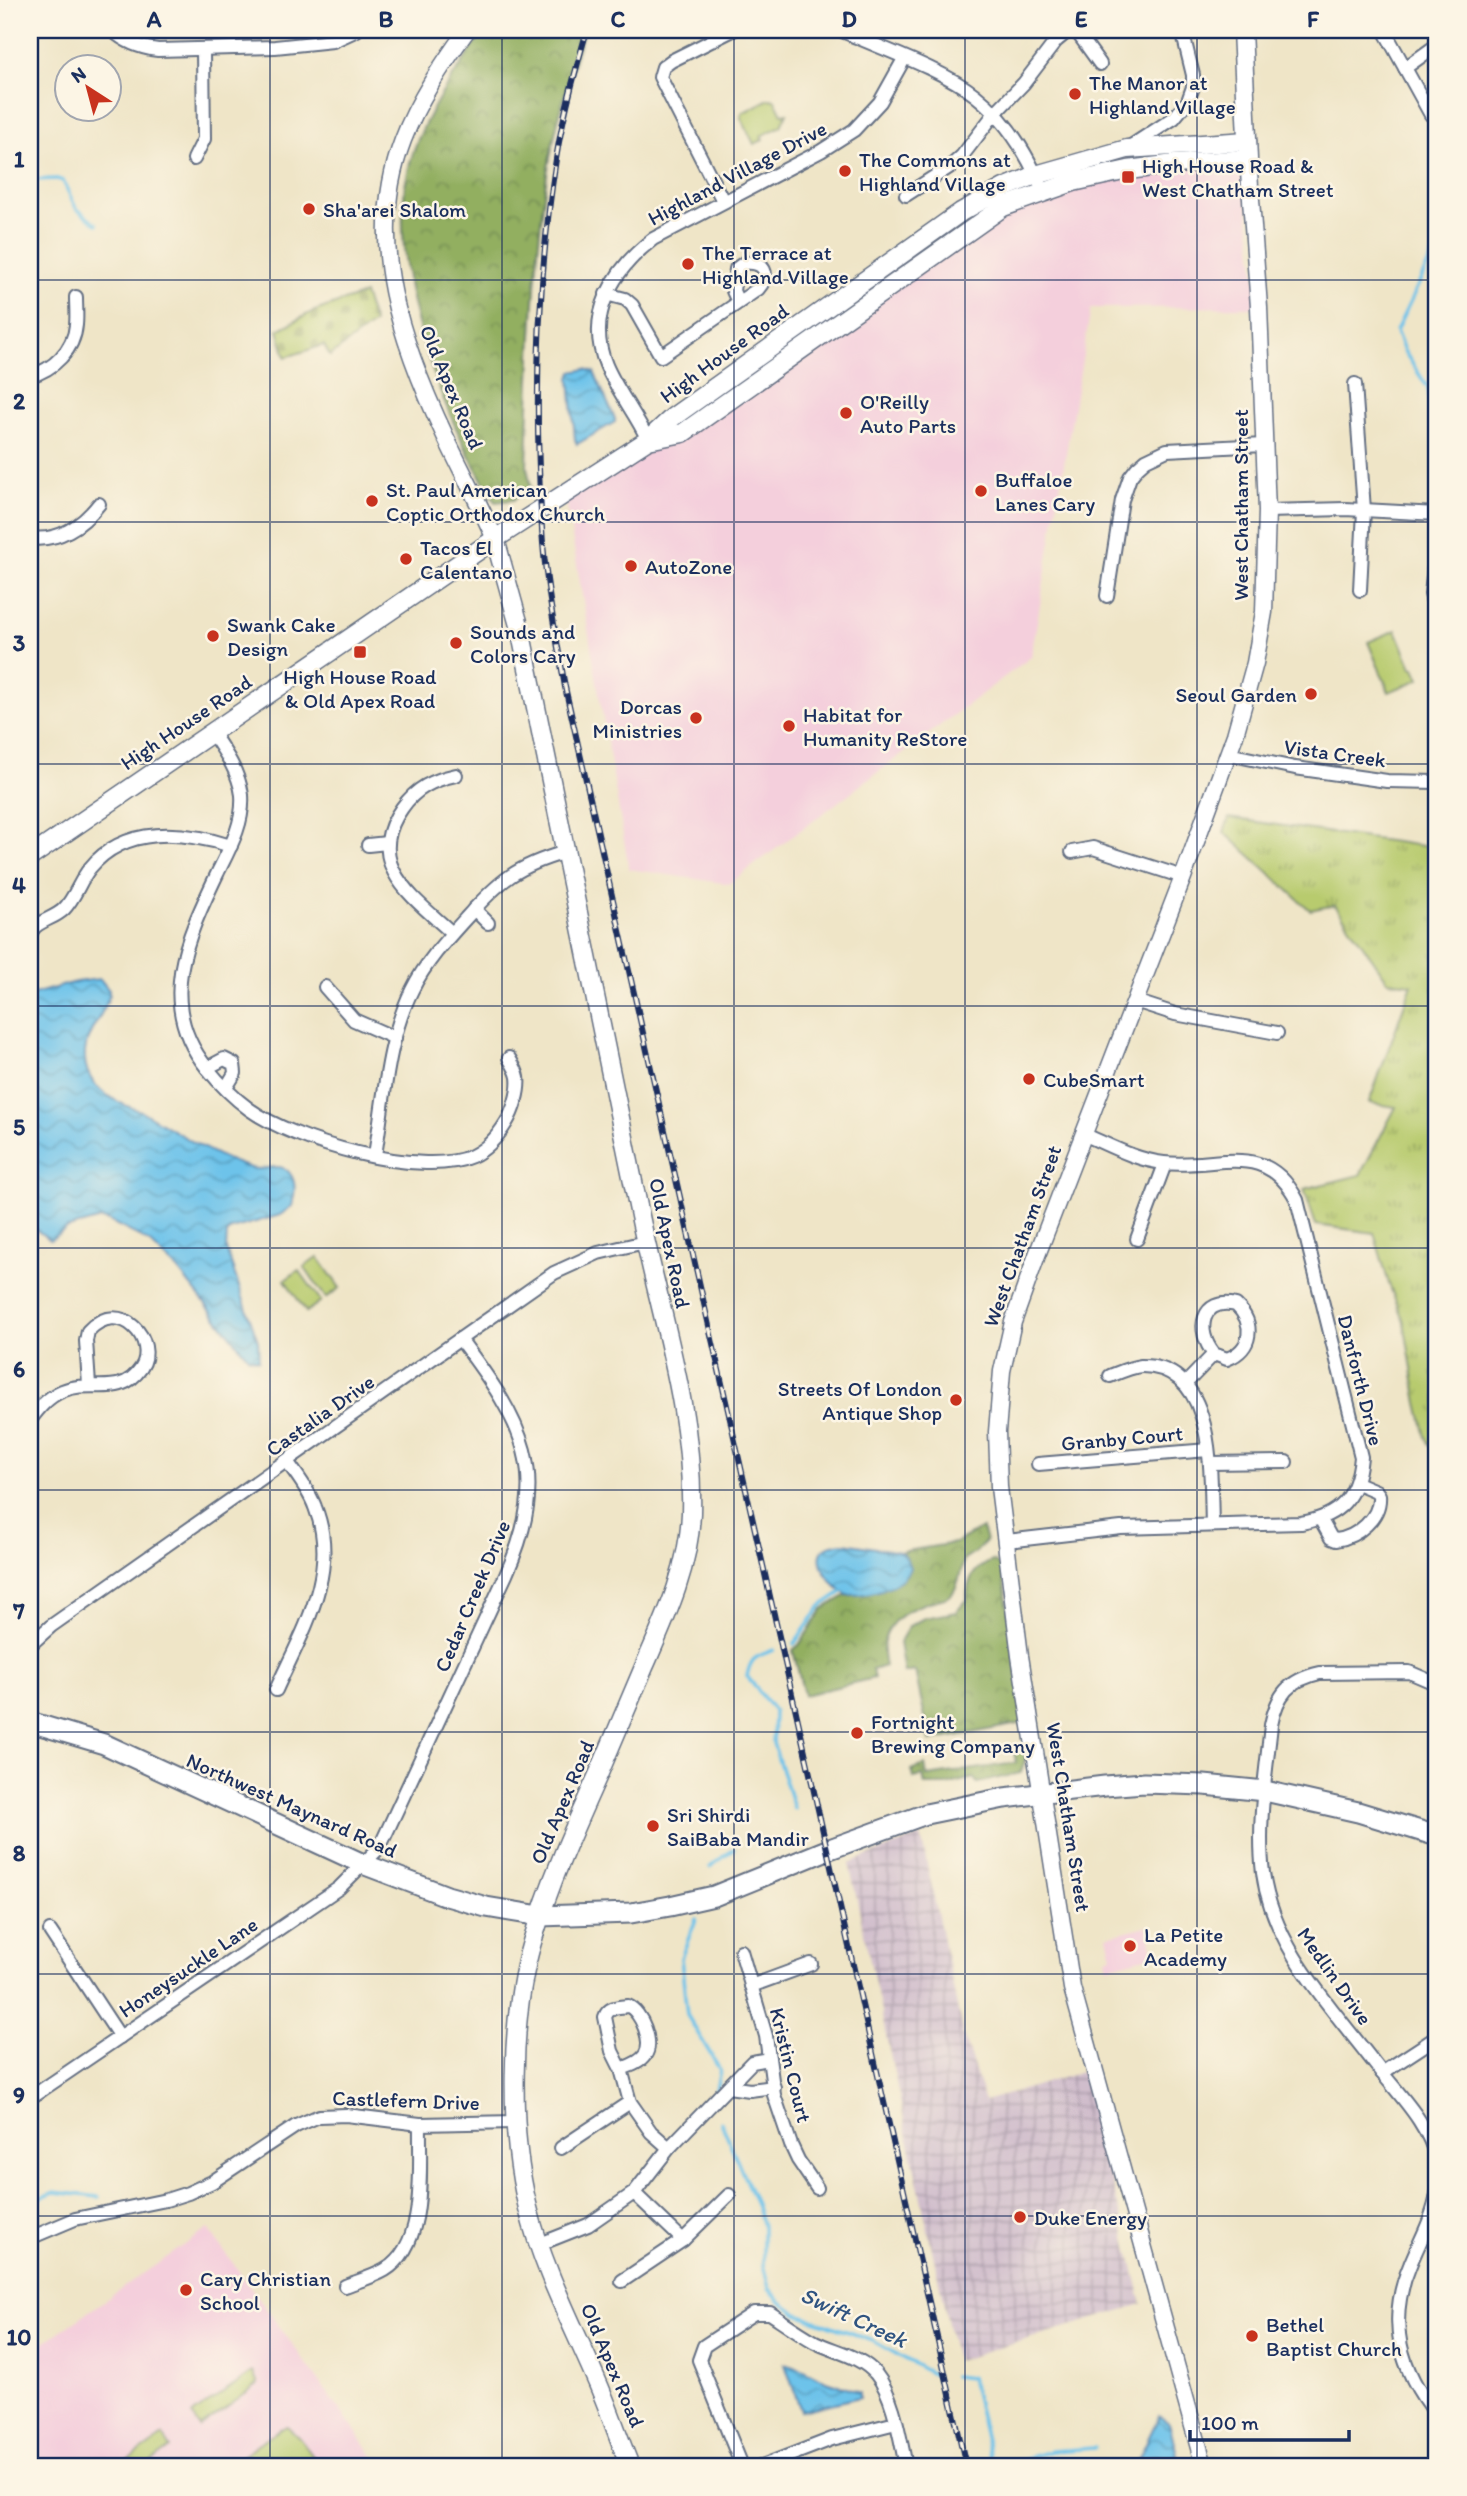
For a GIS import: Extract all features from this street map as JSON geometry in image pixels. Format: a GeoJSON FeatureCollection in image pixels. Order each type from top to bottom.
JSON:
{"type":"FeatureCollection","features":[{"type":"Feature","properties":{"kind":"main road","name":"West Chatham Street"},"geometry":{"type":"LineString","coordinates":[[1242,30],[1248,159]]}},
{"type":"Feature","properties":{"kind":"main road","name":"High House Road"},"geometry":{"type":"LineString","coordinates":[[1040,183],[1126,149],[1247,141]]}},
{"type":"Feature","properties":{"kind":"main road","name":"High House Road"},"geometry":{"type":"LineString","coordinates":[[30,856],[495,539],[648,440],[673,417],[961,212],[1004,188],[1175,164],[1248,159]]}},
{"type":"Feature","properties":{"kind":"main road","name":"Old Apex Road"},"geometry":{"type":"LineString","coordinates":[[495,539],[520,629],[645,1241],[685,1418],[690,1475],[690,1527],[675,1597],[566,1848],[540,1916],[530,1947],[517,2037],[515,2122],[528,2209],[540,2245],[630,2466]]}},
{"type":"Feature","properties":{"kind":"main road","name":"Northwest Maynard Road"},"geometry":{"type":"LineString","coordinates":[[30,1722],[104,1744],[363,1864],[447,1896],[485,1907],[540,1916],[631,1913],[692,1901],[758,1879],[909,1819],[963,1805],[1144,1783],[1265,1791],[1345,1808],[1437,1836]]}},
{"type":"Feature","properties":{"kind":"street"},"geometry":{"type":"LineString","coordinates":[[112,30],[130,43],[144,48],[203,50],[333,41],[357,30]]}},
{"type":"Feature","properties":{"kind":"street","name":"Old Apex Road"},"geometry":{"type":"LineString","coordinates":[[467,30],[428,86],[402,143],[389,198],[386,247],[389,278],[404,336],[424,389],[495,539]]}},
{"type":"Feature","properties":{"kind":"street"},"geometry":{"type":"LineString","coordinates":[[723,201],[660,77],[663,67],[671,61],[733,30]]}},
{"type":"Feature","properties":{"kind":"street"},"geometry":{"type":"LineString","coordinates":[[840,30],[964,87],[995,113],[1021,148],[1040,183]]}},
{"type":"Feature","properties":{"kind":"street"},"geometry":{"type":"LineString","coordinates":[[1126,149],[1174,118],[1188,101],[1193,87],[1192,75],[1182,30]]}},
{"type":"Feature","properties":{"kind":"street"},"geometry":{"type":"LineString","coordinates":[[1384,30],[1431,114]]}},
{"type":"Feature","properties":{"kind":"street"},"geometry":{"type":"LineString","coordinates":[[906,195],[962,156],[1056,41],[1069,32],[1079,34],[1100,64]]}},
{"type":"Feature","properties":{"kind":"street"},"geometry":{"type":"LineString","coordinates":[[1405,68],[1437,45]]}},
{"type":"Feature","properties":{"kind":"street"},"geometry":{"type":"LineString","coordinates":[[194,159],[204,139],[203,50]]}},
{"type":"Feature","properties":{"kind":"street","name":"Highland Village Drive"},"geometry":{"type":"LineString","coordinates":[[648,440],[640,421],[612,377],[601,350],[600,317],[606,294],[620,270],[644,246],[685,221],[821,151],[854,130],[880,102],[904,59]]}},
{"type":"Feature","properties":{"kind":"street","name":"West Chatham Street"},"geometry":{"type":"LineString","coordinates":[[1204,2466],[1075,1998],[1020,1656],[999,1487],[998,1440],[1002,1371],[1017,1311],[1183,877],[1250,688],[1264,612],[1267,511],[1259,307],[1248,159]]}},
{"type":"Feature","properties":{"kind":"street"},"geometry":{"type":"LineString","coordinates":[[606,294],[625,299],[632,305],[660,356],[738,302]]}},
{"type":"Feature","properties":{"kind":"street"},"geometry":{"type":"LineString","coordinates":[[30,376],[51,368],[68,348],[76,327],[76,297]]}},
{"type":"Feature","properties":{"kind":"street"},"geometry":{"type":"LineString","coordinates":[[1355,384],[1364,510],[1360,590]]}},
{"type":"Feature","properties":{"kind":"street"},"geometry":{"type":"LineString","coordinates":[[1107,596],[1122,500],[1137,468],[1146,460],[1167,450],[1264,445]]}},
{"type":"Feature","properties":{"kind":"street"},"geometry":{"type":"LineString","coordinates":[[30,538],[54,536],[80,525],[99,504]]}},
{"type":"Feature","properties":{"kind":"street"},"geometry":{"type":"LineString","coordinates":[[1267,511],[1364,510],[1437,514]]}},
{"type":"Feature","properties":{"kind":"street"},"geometry":{"type":"LineString","coordinates":[[1437,538],[1432,594],[1437,621]]}},
{"type":"Feature","properties":{"kind":"street"},"geometry":{"type":"LineString","coordinates":[[212,733],[237,774],[242,794],[241,817],[231,846],[190,934],[180,974],[180,999],[184,1021],[193,1046],[207,1068],[250,1110],[288,1130],[334,1147],[375,1156],[441,1162],[458,1160],[483,1149],[501,1130],[512,1112],[518,1077],[509,1058]]}},
{"type":"Feature","properties":{"kind":"street","name":"Vista Creek"},"geometry":{"type":"LineString","coordinates":[[1228,754],[1295,768],[1387,781],[1437,782]]}},
{"type":"Feature","properties":{"kind":"street"},"geometry":{"type":"LineString","coordinates":[[453,933],[402,885],[391,865],[387,843],[389,830],[396,816],[416,792],[436,779],[456,775]]}},
{"type":"Feature","properties":{"kind":"street"},"geometry":{"type":"LineString","coordinates":[[32,925],[53,918],[64,909],[96,862],[135,837],[155,834],[205,839],[231,846]]}},
{"type":"Feature","properties":{"kind":"street"},"geometry":{"type":"LineString","coordinates":[[369,845],[387,843]]}},
{"type":"Feature","properties":{"kind":"street"},"geometry":{"type":"LineString","coordinates":[[1072,852],[1093,848],[1183,877]]}},
{"type":"Feature","properties":{"kind":"street"},"geometry":{"type":"LineString","coordinates":[[375,1156],[395,1038],[412,988],[425,967],[493,888],[514,872],[566,852]]}},
{"type":"Feature","properties":{"kind":"street"},"geometry":{"type":"LineString","coordinates":[[474,909],[488,923]]}},
{"type":"Feature","properties":{"kind":"street"},"geometry":{"type":"LineString","coordinates":[[325,988],[354,1020],[395,1038]]}},
{"type":"Feature","properties":{"kind":"street"},"geometry":{"type":"LineString","coordinates":[[1136,1001],[1175,1014],[1277,1033]]}},
{"type":"Feature","properties":{"kind":"street"},"geometry":{"type":"LineString","coordinates":[[207,1068],[224,1059],[234,1064],[235,1073],[226,1088]]}},
{"type":"Feature","properties":{"kind":"street","name":"Danforth Drive"},"geometry":{"type":"LineString","coordinates":[[1083,1134],[1137,1157],[1165,1164],[1252,1161],[1278,1173],[1290,1186],[1297,1200],[1362,1457],[1357,1483]]}},
{"type":"Feature","properties":{"kind":"street"},"geometry":{"type":"LineString","coordinates":[[1137,1239],[1165,1164]]}},
{"type":"Feature","properties":{"kind":"street","name":"Castalia Drive"},"geometry":{"type":"LineString","coordinates":[[30,1645],[51,1626],[564,1267],[598,1253],[645,1241]]}},
{"type":"Feature","properties":{"kind":"street"},"geometry":{"type":"LineString","coordinates":[[1226,1303],[1236,1305],[1246,1319],[1246,1345],[1241,1352],[1227,1359],[1214,1354],[1205,1341],[1205,1318],[1215,1306],[1226,1303]]}},
{"type":"Feature","properties":{"kind":"street"},"geometry":{"type":"LineString","coordinates":[[30,1420],[41,1405],[60,1392],[89,1385],[122,1385],[133,1378],[145,1362],[143,1343],[139,1333],[126,1321],[103,1319],[88,1331],[86,1341],[89,1385]]}},
{"type":"Feature","properties":{"kind":"street","name":"Cedar Creek Drive"},"geometry":{"type":"LineString","coordinates":[[363,1864],[377,1850],[385,1835],[515,1555],[527,1514],[529,1488],[516,1423],[500,1395],[460,1339]]}},
{"type":"Feature","properties":{"kind":"street"},"geometry":{"type":"LineString","coordinates":[[1186,1383],[1214,1354]]}},
{"type":"Feature","properties":{"kind":"street"},"geometry":{"type":"LineString","coordinates":[[1110,1376],[1138,1366],[1150,1367],[1168,1371],[1186,1383],[1198,1403],[1209,1457],[1212,1525]]}},
{"type":"Feature","properties":{"kind":"street","name":"Granby Court"},"geometry":{"type":"LineString","coordinates":[[1038,1464],[1209,1457],[1286,1462]]}},
{"type":"Feature","properties":{"kind":"street"},"geometry":{"type":"LineString","coordinates":[[276,1690],[311,1613],[324,1569],[324,1544],[316,1507],[287,1461]]}},
{"type":"Feature","properties":{"kind":"street"},"geometry":{"type":"LineString","coordinates":[[1007,1541],[1121,1528],[1301,1523],[1321,1520],[1344,1504],[1357,1483],[1379,1495],[1377,1510],[1354,1534],[1336,1540],[1331,1538],[1321,1520]]}},
{"type":"Feature","properties":{"kind":"street","name":"Medlin Drive"},"geometry":{"type":"LineString","coordinates":[[1430,1681],[1409,1672],[1320,1673],[1296,1682],[1285,1690],[1274,1709],[1261,1845],[1269,1904],[1295,1959],[1425,2130],[1437,2161]]}},
{"type":"Feature","properties":{"kind":"street","name":"Honeysuckle Lane"},"geometry":{"type":"LineString","coordinates":[[30,2098],[339,1888],[350,1880],[363,1864]]}},
{"type":"Feature","properties":{"kind":"street"},"geometry":{"type":"LineString","coordinates":[[51,1931],[120,2037]]}},
{"type":"Feature","properties":{"kind":"street","name":"Kristin Court"},"geometry":{"type":"LineString","coordinates":[[741,1951],[766,2036],[774,2087],[791,2145],[817,2188]]}},
{"type":"Feature","properties":{"kind":"street"},"geometry":{"type":"LineString","coordinates":[[751,1986],[811,1964]]}},
{"type":"Feature","properties":{"kind":"street"},"geometry":{"type":"LineString","coordinates":[[621,2069],[640,2062],[648,2050],[648,2040],[637,2012],[628,2006],[610,2009],[605,2017],[612,2051],[621,2069],[630,2102],[651,2132],[669,2148]]}},
{"type":"Feature","properties":{"kind":"street"},"geometry":{"type":"LineString","coordinates":[[1382,2073],[1437,2037]]}},
{"type":"Feature","properties":{"kind":"street"},"geometry":{"type":"LineString","coordinates":[[540,2245],[588,2225],[634,2193],[669,2148],[751,2062],[769,2059]]}},
{"type":"Feature","properties":{"kind":"street"},"geometry":{"type":"LineString","coordinates":[[728,2087],[750,2090],[774,2087]]}},
{"type":"Feature","properties":{"kind":"street"},"geometry":{"type":"LineString","coordinates":[[561,2148],[630,2102]]}},
{"type":"Feature","properties":{"kind":"street","name":"Castlefern Drive"},"geometry":{"type":"LineString","coordinates":[[30,2238],[75,2219],[188,2193],[212,2182],[296,2126],[318,2116],[346,2115],[420,2124],[515,2122]]}},
{"type":"Feature","properties":{"kind":"street"},"geometry":{"type":"LineString","coordinates":[[345,2286],[387,2269],[410,2242],[417,2218],[420,2124]]}},
{"type":"Feature","properties":{"kind":"street"},"geometry":{"type":"LineString","coordinates":[[634,2193],[683,2240]]}},
{"type":"Feature","properties":{"kind":"street"},"geometry":{"type":"LineString","coordinates":[[1437,2194],[1430,2219],[1405,2279],[1398,2314],[1399,2340],[1405,2365],[1437,2416]]}},
{"type":"Feature","properties":{"kind":"street"},"geometry":{"type":"LineString","coordinates":[[622,2281],[683,2240],[729,2195]]}},
{"type":"Feature","properties":{"kind":"street"},"geometry":{"type":"LineString","coordinates":[[742,2466],[699,2360],[704,2346],[754,2313],[770,2313],[816,2342],[855,2358],[877,2376],[885,2388],[906,2466]]}},
{"type":"Feature","properties":{"kind":"street"},"geometry":{"type":"LineString","coordinates":[[762,2466],[832,2439],[896,2423]]}},
{"type":"Feature","properties":{"kind":"shaded area"},"geometry":{"type":"Polygon","coordinates":[[[1242,158],[1259,307],[1091,308],[1031,657],[729,884],[629,869],[565,495],[648,440],[683,432],[828,332],[1043,191],[1242,158]]]}},
{"type":"Feature","properties":{"kind":"shaded area","name":"Duke Energy"},"geometry":{"type":"Polygon","coordinates":[[[921,1836],[963,2035],[985,2101],[1085,2071],[1142,2304],[956,2361],[849,1863],[921,1836]]]}},
{"type":"Feature","properties":{"kind":"shaded area","name":"La Petite Academy"},"geometry":{"type":"Polygon","coordinates":[[[1147,1926],[1154,1955],[1107,1967],[1105,1958],[1112,1956],[1107,1936],[1147,1926]]]}},
{"type":"Feature","properties":{"kind":"shaded area","name":"Cary Christian School"},"geometry":{"type":"Polygon","coordinates":[[[208,2229],[381,2466],[30,2466],[30,2352],[208,2229]]]}},
{"type":"Feature","properties":{"kind":"green space"},"geometry":{"type":"Polygon","coordinates":[[[485,30],[584,30],[554,137],[542,210],[529,394],[527,467],[531,488],[513,500],[495,502],[454,425],[436,380],[409,285],[403,238],[404,194],[419,136],[444,89],[485,30]]]}},
{"type":"Feature","properties":{"kind":"green space"},"geometry":{"type":"Polygon","coordinates":[[[769,99],[775,100],[782,114],[787,113],[781,126],[761,136],[763,140],[754,144],[741,118],[742,113],[769,99]]]}},
{"type":"Feature","properties":{"kind":"green space"},"geometry":{"type":"Polygon","coordinates":[[[364,294],[374,323],[330,356],[324,345],[286,357],[278,330],[312,312],[364,294]]]}},
{"type":"Feature","properties":{"kind":"green space"},"geometry":{"type":"Polygon","coordinates":[[[1396,630],[1412,668],[1415,668],[1420,679],[1389,692],[1368,642],[1396,630]]]}},
{"type":"Feature","properties":{"kind":"green space"},"geometry":{"type":"Polygon","coordinates":[[[1229,818],[1437,848],[1437,1476],[1418,1403],[1404,1322],[1374,1233],[1316,1225],[1304,1189],[1360,1175],[1396,1107],[1369,1103],[1412,984],[1388,981],[1335,905],[1310,910],[1224,832],[1229,818]]]}},
{"type":"Feature","properties":{"kind":"green space"},"geometry":{"type":"Polygon","coordinates":[[[318,1257],[340,1288],[326,1298],[304,1267],[318,1257]]]}},
{"type":"Feature","properties":{"kind":"green space"},"geometry":{"type":"Polygon","coordinates":[[[299,1270],[321,1301],[306,1312],[285,1280],[299,1270]]]}},
{"type":"Feature","properties":{"kind":"green space"},"geometry":{"type":"Polygon","coordinates":[[[982,1528],[986,1541],[964,1560],[952,1594],[908,1611],[892,1624],[884,1642],[885,1666],[872,1670],[874,1678],[804,1695],[793,1650],[823,1609],[847,1595],[850,1596],[906,1557],[900,1552],[955,1543],[982,1528]]]}},
{"type":"Feature","properties":{"kind":"green space"},"geometry":{"type":"Polygon","coordinates":[[[993,1561],[1002,1567],[1024,1723],[930,1741],[915,1671],[904,1673],[899,1643],[909,1626],[924,1618],[956,1612],[967,1600],[972,1576],[993,1561]]]}},
{"type":"Feature","properties":{"kind":"green space"},"geometry":{"type":"Polygon","coordinates":[[[1022,1750],[1027,1753],[1021,1773],[977,1783],[974,1778],[946,1785],[925,1785],[923,1776],[913,1778],[911,1770],[925,1765],[927,1776],[1016,1763],[1014,1751],[1022,1750]]]}},
{"type":"Feature","properties":{"kind":"green space"},"geometry":{"type":"Polygon","coordinates":[[[253,2372],[259,2384],[200,2427],[192,2415],[253,2372]]]}},
{"type":"Feature","properties":{"kind":"green space"},"geometry":{"type":"Polygon","coordinates":[[[287,2427],[320,2466],[228,2466],[280,2429],[287,2427]]]}},
{"type":"Feature","properties":{"kind":"green space"},"geometry":{"type":"Polygon","coordinates":[[[163,2436],[171,2448],[145,2466],[119,2466],[163,2436]]]}},
{"type":"Feature","properties":{"kind":"water"},"geometry":{"type":"Polygon","coordinates":[[[586,369],[594,372],[615,422],[577,444],[570,378],[572,372],[586,369]]]}},
{"type":"Feature","properties":{"kind":"water"},"geometry":{"type":"Polygon","coordinates":[[[100,979],[109,990],[109,996],[89,1036],[85,1051],[85,1064],[96,1085],[116,1101],[141,1111],[222,1157],[256,1169],[282,1168],[287,1170],[293,1179],[295,1190],[292,1206],[280,1215],[231,1229],[227,1233],[226,1249],[258,1341],[259,1360],[248,1357],[179,1271],[151,1244],[137,1235],[101,1219],[68,1228],[50,1240],[30,1225],[30,995],[76,982],[100,979]]]}},
{"type":"Feature","properties":{"kind":"water"},"geometry":{"type":"Polygon","coordinates":[[[844,1543],[900,1552],[906,1557],[910,1568],[900,1581],[892,1586],[864,1594],[847,1595],[825,1573],[821,1564],[823,1550],[831,1545],[844,1543]]]}},
{"type":"Feature","properties":{"kind":"water"},"geometry":{"type":"Polygon","coordinates":[[[785,2364],[860,2392],[860,2397],[801,2411],[785,2364]]]}},
{"type":"Feature","properties":{"kind":"water"},"geometry":{"type":"Polygon","coordinates":[[[1159,2416],[1169,2423],[1180,2466],[1135,2466],[1159,2416]]]}},
{"type":"Feature","properties":{"kind":"waterway"},"geometry":{"type":"LineString","coordinates":[[30,180],[63,181],[76,208],[97,224]]}},
{"type":"Feature","properties":{"kind":"waterway"},"geometry":{"type":"LineString","coordinates":[[1437,246],[1396,331],[1404,351],[1428,388],[1437,438]]}},
{"type":"Feature","properties":{"kind":"waterway","name":"Swift Creek"},"geometry":{"type":"LineString","coordinates":[[794,1644],[821,1606],[842,1592]]}},
{"type":"Feature","properties":{"kind":"waterway","name":"Swift Creek"},"geometry":{"type":"LineString","coordinates":[[774,1650],[755,1658],[750,1664],[747,1676],[774,1711],[773,1743],[794,1808]]}},
{"type":"Feature","properties":{"kind":"waterway","name":"Swift Creek"},"geometry":{"type":"LineString","coordinates":[[710,1867],[734,1849]]}},
{"type":"Feature","properties":{"kind":"waterway","name":"Swift Creek"},"geometry":{"type":"LineString","coordinates":[[696,1919],[681,1958],[687,2015],[720,2070],[716,2090]]}},
{"type":"Feature","properties":{"kind":"waterway","name":"Swift Creek"},"geometry":{"type":"LineString","coordinates":[[721,2122],[763,2226],[763,2265],[769,2288],[780,2301],[798,2314],[873,2341],[934,2375]]}},
{"type":"Feature","properties":{"kind":"waterway"},"geometry":{"type":"LineString","coordinates":[[30,2202],[54,2192],[99,2197]]}},
{"type":"Feature","properties":{"kind":"waterway","name":"Swift Creek"},"geometry":{"type":"LineString","coordinates":[[953,2376],[971,2378],[992,2466]]}},
{"type":"Feature","properties":{"kind":"waterway","name":"Swift Creek"},"geometry":{"type":"LineString","coordinates":[[998,2466],[1051,2451],[1095,2448]]}},
{"type":"Feature","properties":{"kind":"railway"},"geometry":{"type":"LineString","coordinates":[[587,30],[556,159],[541,297],[538,436],[543,549],[551,608],[565,687],[966,2466]]}},
{"type":"Feature","properties":{"kind":"place","name":"The Manor at Highland Village"},"geometry":{"type":"Point","coordinates":[1075,94]}},
{"type":"Feature","properties":{"kind":"place","name":"The Commons at Highland Village"},"geometry":{"type":"Point","coordinates":[845,171]}},
{"type":"Feature","properties":{"kind":"place","name":"High House Road & West Chatham Street"},"geometry":{"type":"Point","coordinates":[1128,177]}},
{"type":"Feature","properties":{"kind":"place","name":"Sha'arei Shalom"},"geometry":{"type":"Point","coordinates":[309,209]}},
{"type":"Feature","properties":{"kind":"place","name":"The Terrace at Highland Village"},"geometry":{"type":"Point","coordinates":[688,264]}},
{"type":"Feature","properties":{"kind":"place","name":"O'Reilly Auto Parts"},"geometry":{"type":"Point","coordinates":[846,413]}},
{"type":"Feature","properties":{"kind":"place","name":"Buffaloe Lanes Cary"},"geometry":{"type":"Point","coordinates":[981,491]}},
{"type":"Feature","properties":{"kind":"place","name":"St. Paul American Coptic Orthodox Church"},"geometry":{"type":"Point","coordinates":[372,501]}},
{"type":"Feature","properties":{"kind":"place","name":"Tacos El Calentano"},"geometry":{"type":"Point","coordinates":[406,559]}},
{"type":"Feature","properties":{"kind":"place","name":"AutoZone"},"geometry":{"type":"Point","coordinates":[631,566]}},
{"type":"Feature","properties":{"kind":"place","name":"Swank Cake Design"},"geometry":{"type":"Point","coordinates":[213,636]}},
{"type":"Feature","properties":{"kind":"place","name":"Sounds and Colors Cary"},"geometry":{"type":"Point","coordinates":[456,643]}},
{"type":"Feature","properties":{"kind":"place","name":"High House Road & Old Apex Road"},"geometry":{"type":"Point","coordinates":[360,652]}},
{"type":"Feature","properties":{"kind":"place","name":"Seoul Garden"},"geometry":{"type":"Point","coordinates":[1311,694]}},
{"type":"Feature","properties":{"kind":"place","name":"Dorcas Ministries"},"geometry":{"type":"Point","coordinates":[696,718]}},
{"type":"Feature","properties":{"kind":"place","name":"Habitat for Humanity ReStore"},"geometry":{"type":"Point","coordinates":[789,726]}},
{"type":"Feature","properties":{"kind":"place","name":"CubeSmart"},"geometry":{"type":"Point","coordinates":[1029,1079]}},
{"type":"Feature","properties":{"kind":"place","name":"Streets Of London Antique Shop"},"geometry":{"type":"Point","coordinates":[956,1400]}},
{"type":"Feature","properties":{"kind":"place","name":"Fortnight Brewing Company"},"geometry":{"type":"Point","coordinates":[857,1733]}},
{"type":"Feature","properties":{"kind":"place","name":"Sri Shirdi SaiBaba Mandir"},"geometry":{"type":"Point","coordinates":[653,1826]}},
{"type":"Feature","properties":{"kind":"place","name":"La Petite Academy"},"geometry":{"type":"Point","coordinates":[1130,1946]}},
{"type":"Feature","properties":{"kind":"place","name":"Duke Energy"},"geometry":{"type":"Point","coordinates":[1020,2217]}},
{"type":"Feature","properties":{"kind":"place","name":"Cary Christian School"},"geometry":{"type":"Point","coordinates":[186,2290]}},
{"type":"Feature","properties":{"kind":"place","name":"Bethel Baptist Church"},"geometry":{"type":"Point","coordinates":[1252,2336]}}]}
